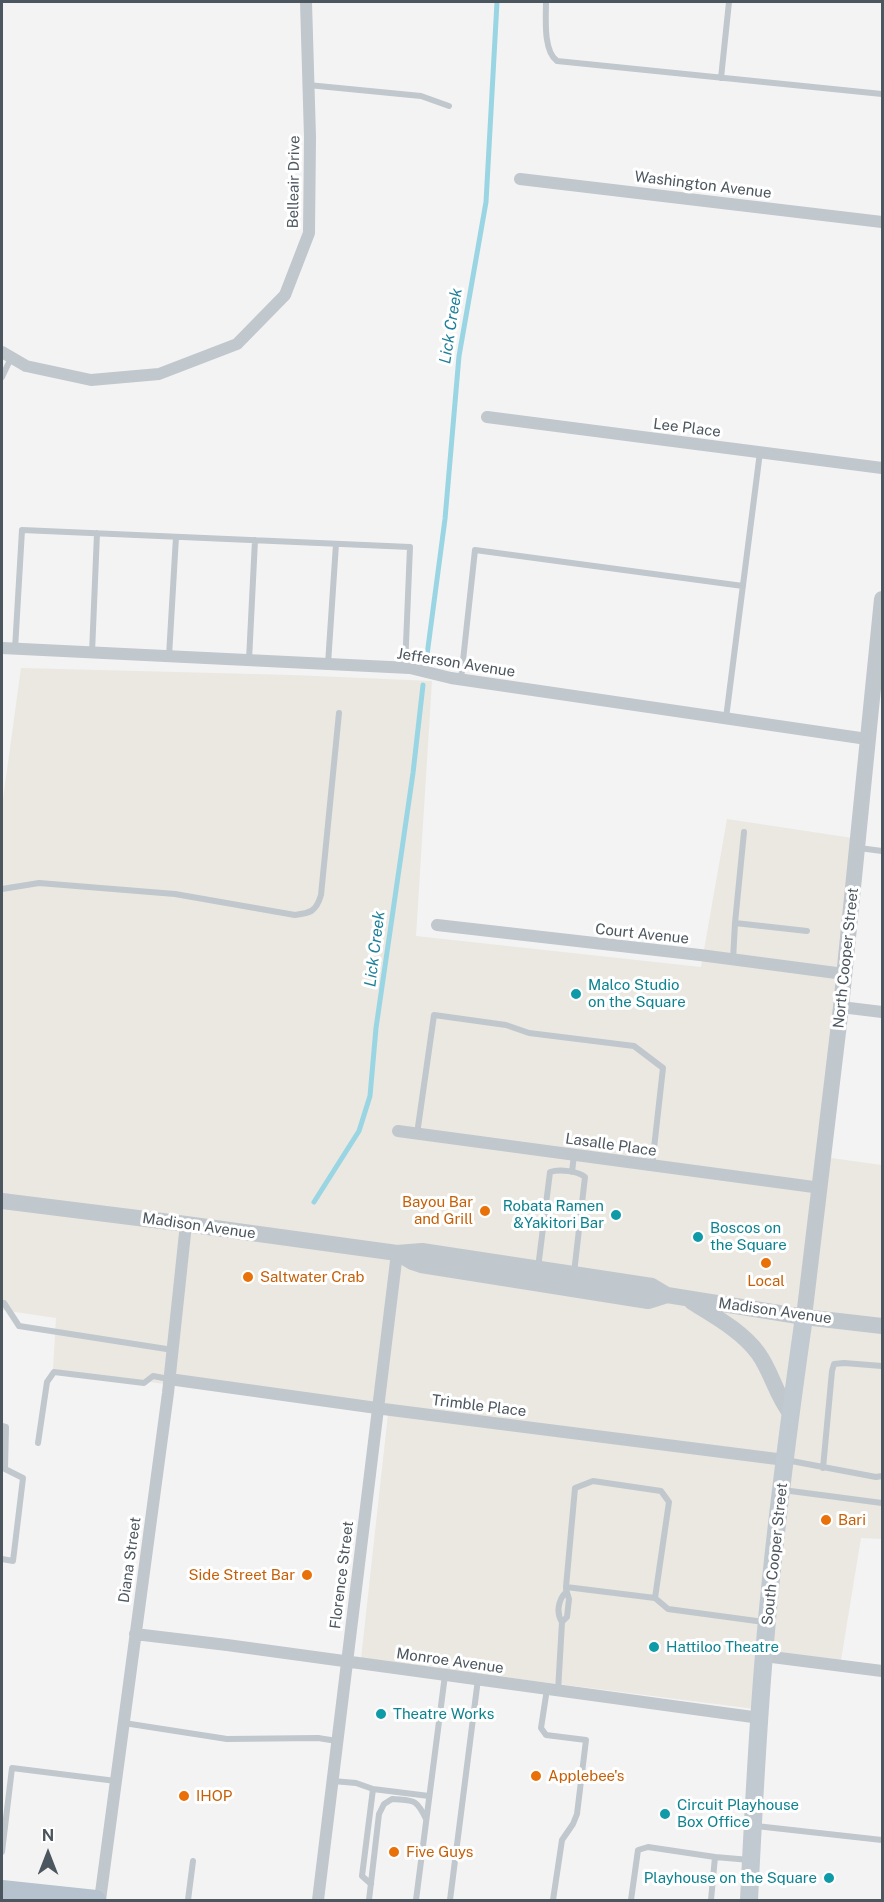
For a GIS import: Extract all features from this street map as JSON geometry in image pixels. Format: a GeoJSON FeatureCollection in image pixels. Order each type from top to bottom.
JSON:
{"type":"FeatureCollection","features":[{"type":"Feature","properties":{"kind":"main road","name":"South Cooper Street"},"geometry":{"type":"LineString","coordinates":[[749,1900],[767,1622],[804,1317]]}},
{"type":"Feature","properties":{"kind":"main road"},"geometry":{"type":"LineString","coordinates":[[2,1890],[26,1896],[98,1900]]}},
{"type":"Feature","properties":{"kind":"street","name":"Belleair Drive"},"geometry":{"type":"LineString","coordinates":[[6,355],[26,366],[91,380],[159,374],[237,344],[285,295],[309,233],[310,137],[306,2]]}},
{"type":"Feature","properties":{"kind":"street","name":"Washington Avenue"},"geometry":{"type":"LineString","coordinates":[[520,179],[882,222]]}},
{"type":"Feature","properties":{"kind":"street","name":"Lee Place"},"geometry":{"type":"LineString","coordinates":[[487,417],[882,468]]}},
{"type":"Feature","properties":{"kind":"street","name":"North Cooper Street"},"geometry":{"type":"LineString","coordinates":[[804,1317],[841,1007],[867,739],[879,670],[882,598]]}},
{"type":"Feature","properties":{"kind":"street","name":"Jefferson Avenue"},"geometry":{"type":"LineString","coordinates":[[2,648],[405,668],[460,679],[867,739]]}},
{"type":"Feature","properties":{"kind":"street","name":"Court Avenue"},"geometry":{"type":"LineString","coordinates":[[437,926],[844,974]]}},
{"type":"Feature","properties":{"kind":"street"},"geometry":{"type":"LineString","coordinates":[[841,1007],[882,1012]]}},
{"type":"Feature","properties":{"kind":"street","name":"Lasalle Place"},"geometry":{"type":"LineString","coordinates":[[398,1131],[821,1188]]}},
{"type":"Feature","properties":{"kind":"street","name":"Madison Avenue"},"geometry":{"type":"LineString","coordinates":[[2,1201],[396,1253],[422,1251],[652,1286],[675,1296],[804,1317],[882,1326]]}},
{"type":"Feature","properties":{"kind":"street","name":"Diana Street"},"geometry":{"type":"LineString","coordinates":[[98,1900],[170,1379],[186,1224]]}},
{"type":"Feature","properties":{"kind":"street","name":"Madison Avenue"},"geometry":{"type":"LineString","coordinates":[[396,1253],[421,1265],[648,1301],[675,1296]]}},
{"type":"Feature","properties":{"kind":"street","name":"Florence Street"},"geometry":{"type":"LineString","coordinates":[[318,1900],[396,1253]]}},
{"type":"Feature","properties":{"kind":"street"},"geometry":{"type":"LineString","coordinates":[[675,1296],[733,1328],[758,1352],[791,1414]]}},
{"type":"Feature","properties":{"kind":"street","name":"Trimble Place"},"geometry":{"type":"LineString","coordinates":[[170,1379],[785,1460]]}},
{"type":"Feature","properties":{"kind":"street","name":"Monroe Avenue"},"geometry":{"type":"LineString","coordinates":[[135,1634],[760,1718]]}},
{"type":"Feature","properties":{"kind":"street"},"geometry":{"type":"LineString","coordinates":[[764,1656],[882,1671]]}},
{"type":"Feature","properties":{"kind":"lane"},"geometry":{"type":"LineString","coordinates":[[546,2],[548,46],[551,57],[557,61],[882,94]]}},
{"type":"Feature","properties":{"kind":"lane"},"geometry":{"type":"LineString","coordinates":[[721,78],[729,2]]}},
{"type":"Feature","properties":{"kind":"lane"},"geometry":{"type":"LineString","coordinates":[[308,84],[421,96],[449,106]]}},
{"type":"Feature","properties":{"kind":"lane"},"geometry":{"type":"LineString","coordinates":[[2,377],[6,355]]}},
{"type":"Feature","properties":{"kind":"lane"},"geometry":{"type":"LineString","coordinates":[[726,718],[760,452]]}},
{"type":"Feature","properties":{"kind":"lane"},"geometry":{"type":"LineString","coordinates":[[15,649],[22,530],[410,547],[405,668]]}},
{"type":"Feature","properties":{"kind":"lane"},"geometry":{"type":"LineString","coordinates":[[92,653],[97,533]]}},
{"type":"Feature","properties":{"kind":"lane"},"geometry":{"type":"LineString","coordinates":[[169,656],[176,537]]}},
{"type":"Feature","properties":{"kind":"lane"},"geometry":{"type":"LineString","coordinates":[[249,660],[255,540]]}},
{"type":"Feature","properties":{"kind":"lane"},"geometry":{"type":"LineString","coordinates":[[328,664],[336,544]]}},
{"type":"Feature","properties":{"kind":"lane"},"geometry":{"type":"LineString","coordinates":[[460,679],[475,550],[743,586]]}},
{"type":"Feature","properties":{"kind":"lane"},"geometry":{"type":"LineString","coordinates":[[2,889],[39,883],[175,894],[295,915],[310,913],[318,904],[321,895],[339,713]]}},
{"type":"Feature","properties":{"kind":"lane"},"geometry":{"type":"LineString","coordinates":[[733,960],[744,832]]}},
{"type":"Feature","properties":{"kind":"lane"},"geometry":{"type":"LineString","coordinates":[[858,848],[882,851]]}},
{"type":"Feature","properties":{"kind":"lane"},"geometry":{"type":"LineString","coordinates":[[735,923],[807,931]]}},
{"type":"Feature","properties":{"kind":"lane"},"geometry":{"type":"LineString","coordinates":[[417,1134],[434,1015],[506,1024],[529,1032],[634,1047],[663,1068],[652,1166]]}},
{"type":"Feature","properties":{"kind":"lane"},"geometry":{"type":"LineString","coordinates":[[572,1173],[574,1155]]}},
{"type":"Feature","properties":{"kind":"lane"},"geometry":{"type":"LineString","coordinates":[[538,1269],[550,1173],[555,1170],[581,1174],[585,1177],[574,1274]]}},
{"type":"Feature","properties":{"kind":"lane"},"geometry":{"type":"LineString","coordinates":[[2,1303],[19,1326],[173,1350]]}},
{"type":"Feature","properties":{"kind":"lane"},"geometry":{"type":"LineString","coordinates":[[823,1468],[834,1364],[882,1366]]}},
{"type":"Feature","properties":{"kind":"lane"},"geometry":{"type":"LineString","coordinates":[[38,1443],[47,1382],[54,1372],[144,1383],[153,1376],[170,1379]]}},
{"type":"Feature","properties":{"kind":"lane"},"geometry":{"type":"LineString","coordinates":[[2,1426],[6,1427],[5,1469],[23,1478],[13,1561],[2,1559]]}},
{"type":"Feature","properties":{"kind":"lane"},"geometry":{"type":"LineString","coordinates":[[785,1460],[876,1477],[882,1476]]}},
{"type":"Feature","properties":{"kind":"lane"},"geometry":{"type":"LineString","coordinates":[[553,1900],[562,1840],[577,1814],[586,1740],[546,1735],[541,1728],[553,1690],[562,1622],[559,1616],[560,1598],[566,1589],[575,1488],[593,1481],[661,1491],[669,1502],[655,1598]]}},
{"type":"Feature","properties":{"kind":"lane"},"geometry":{"type":"LineString","coordinates":[[782,1490],[882,1503]]}},
{"type":"Feature","properties":{"kind":"lane"},"geometry":{"type":"LineString","coordinates":[[566,1589],[655,1598],[668,1609],[767,1622]]}},
{"type":"Feature","properties":{"kind":"lane"},"geometry":{"type":"LineString","coordinates":[[416,1900],[446,1675]]}},
{"type":"Feature","properties":{"kind":"lane"},"geometry":{"type":"LineString","coordinates":[[450,1900],[478,1679]]}},
{"type":"Feature","properties":{"kind":"lane"},"geometry":{"type":"LineString","coordinates":[[123,1723],[226,1739],[318,1738],[337,1741]]}},
{"type":"Feature","properties":{"kind":"lane"},"geometry":{"type":"LineString","coordinates":[[2,1851],[12,1768],[116,1781]]}},
{"type":"Feature","properties":{"kind":"lane"},"geometry":{"type":"LineString","coordinates":[[332,1781],[429,1796]]}},
{"type":"Feature","properties":{"kind":"lane"},"geometry":{"type":"LineString","coordinates":[[370,1884],[362,1876],[373,1789]]}},
{"type":"Feature","properties":{"kind":"lane"},"geometry":{"type":"LineString","coordinates":[[369,1900],[379,1814],[384,1804],[392,1798],[414,1801],[421,1807],[426,1820]]}},
{"type":"Feature","properties":{"kind":"lane"},"geometry":{"type":"LineString","coordinates":[[752,1826],[882,1840]]}},
{"type":"Feature","properties":{"kind":"lane"},"geometry":{"type":"LineString","coordinates":[[631,1900],[638,1850],[648,1847],[751,1860]]}},
{"type":"Feature","properties":{"kind":"lane"},"geometry":{"type":"LineString","coordinates":[[711,1900],[715,1857]]}},
{"type":"Feature","properties":{"kind":"lane"},"geometry":{"type":"LineString","coordinates":[[188,1900],[193,1861]]}},
{"type":"Feature","properties":{"kind":"shaded area"},"geometry":{"type":"Polygon","coordinates":[[[21,668],[432,681],[416,936],[701,967],[727,819],[859,839],[824,1157],[882,1165],[882,1539],[861,1538],[841,1660],[761,1650],[755,1709],[361,1659],[388,1414],[53,1369],[56,1318],[2,1310],[2,806],[21,668]]]}},
{"type":"Feature","properties":{"kind":"waterway","name":"Lick Creek"},"geometry":{"type":"LineString","coordinates":[[427,655],[445,519],[459,356],[486,202],[497,2]]}},
{"type":"Feature","properties":{"kind":"waterway","name":"Lick Creek"},"geometry":{"type":"LineString","coordinates":[[314,1202],[359,1131],[370,1096],[376,1028],[413,773],[423,685]]}},
{"type":"Feature","properties":{"kind":"place","name":"Malco Studio on the Square"},"geometry":{"type":"Point","coordinates":[576,994]}},
{"type":"Feature","properties":{"kind":"place","name":"Bayou Bar and Grill"},"geometry":{"type":"Point","coordinates":[485,1211]}},
{"type":"Feature","properties":{"kind":"place","name":"Robata Ramen &Yakitori Bar"},"geometry":{"type":"Point","coordinates":[616,1215]}},
{"type":"Feature","properties":{"kind":"place","name":"Boscos on the Square"},"geometry":{"type":"Point","coordinates":[698,1237]}},
{"type":"Feature","properties":{"kind":"place","name":"Local"},"geometry":{"type":"Point","coordinates":[766,1263]}},
{"type":"Feature","properties":{"kind":"place","name":"Saltwater Crab"},"geometry":{"type":"Point","coordinates":[248,1277]}},
{"type":"Feature","properties":{"kind":"place","name":"Bari"},"geometry":{"type":"Point","coordinates":[826,1520]}},
{"type":"Feature","properties":{"kind":"place","name":"Side Street Bar"},"geometry":{"type":"Point","coordinates":[307,1575]}},
{"type":"Feature","properties":{"kind":"place","name":"Hattiloo Theatre"},"geometry":{"type":"Point","coordinates":[654,1647]}},
{"type":"Feature","properties":{"kind":"place","name":"Theatre Works"},"geometry":{"type":"Point","coordinates":[381,1714]}},
{"type":"Feature","properties":{"kind":"place","name":"Applebee's"},"geometry":{"type":"Point","coordinates":[536,1776]}},
{"type":"Feature","properties":{"kind":"place","name":"IHOP"},"geometry":{"type":"Point","coordinates":[184,1796]}},
{"type":"Feature","properties":{"kind":"place","name":"Circuit Playhouse Box Office"},"geometry":{"type":"Point","coordinates":[665,1814]}},
{"type":"Feature","properties":{"kind":"place","name":"Five Guys"},"geometry":{"type":"Point","coordinates":[394,1852]}},
{"type":"Feature","properties":{"kind":"place","name":"Playhouse on the Square"},"geometry":{"type":"Point","coordinates":[829,1878]}}]}
